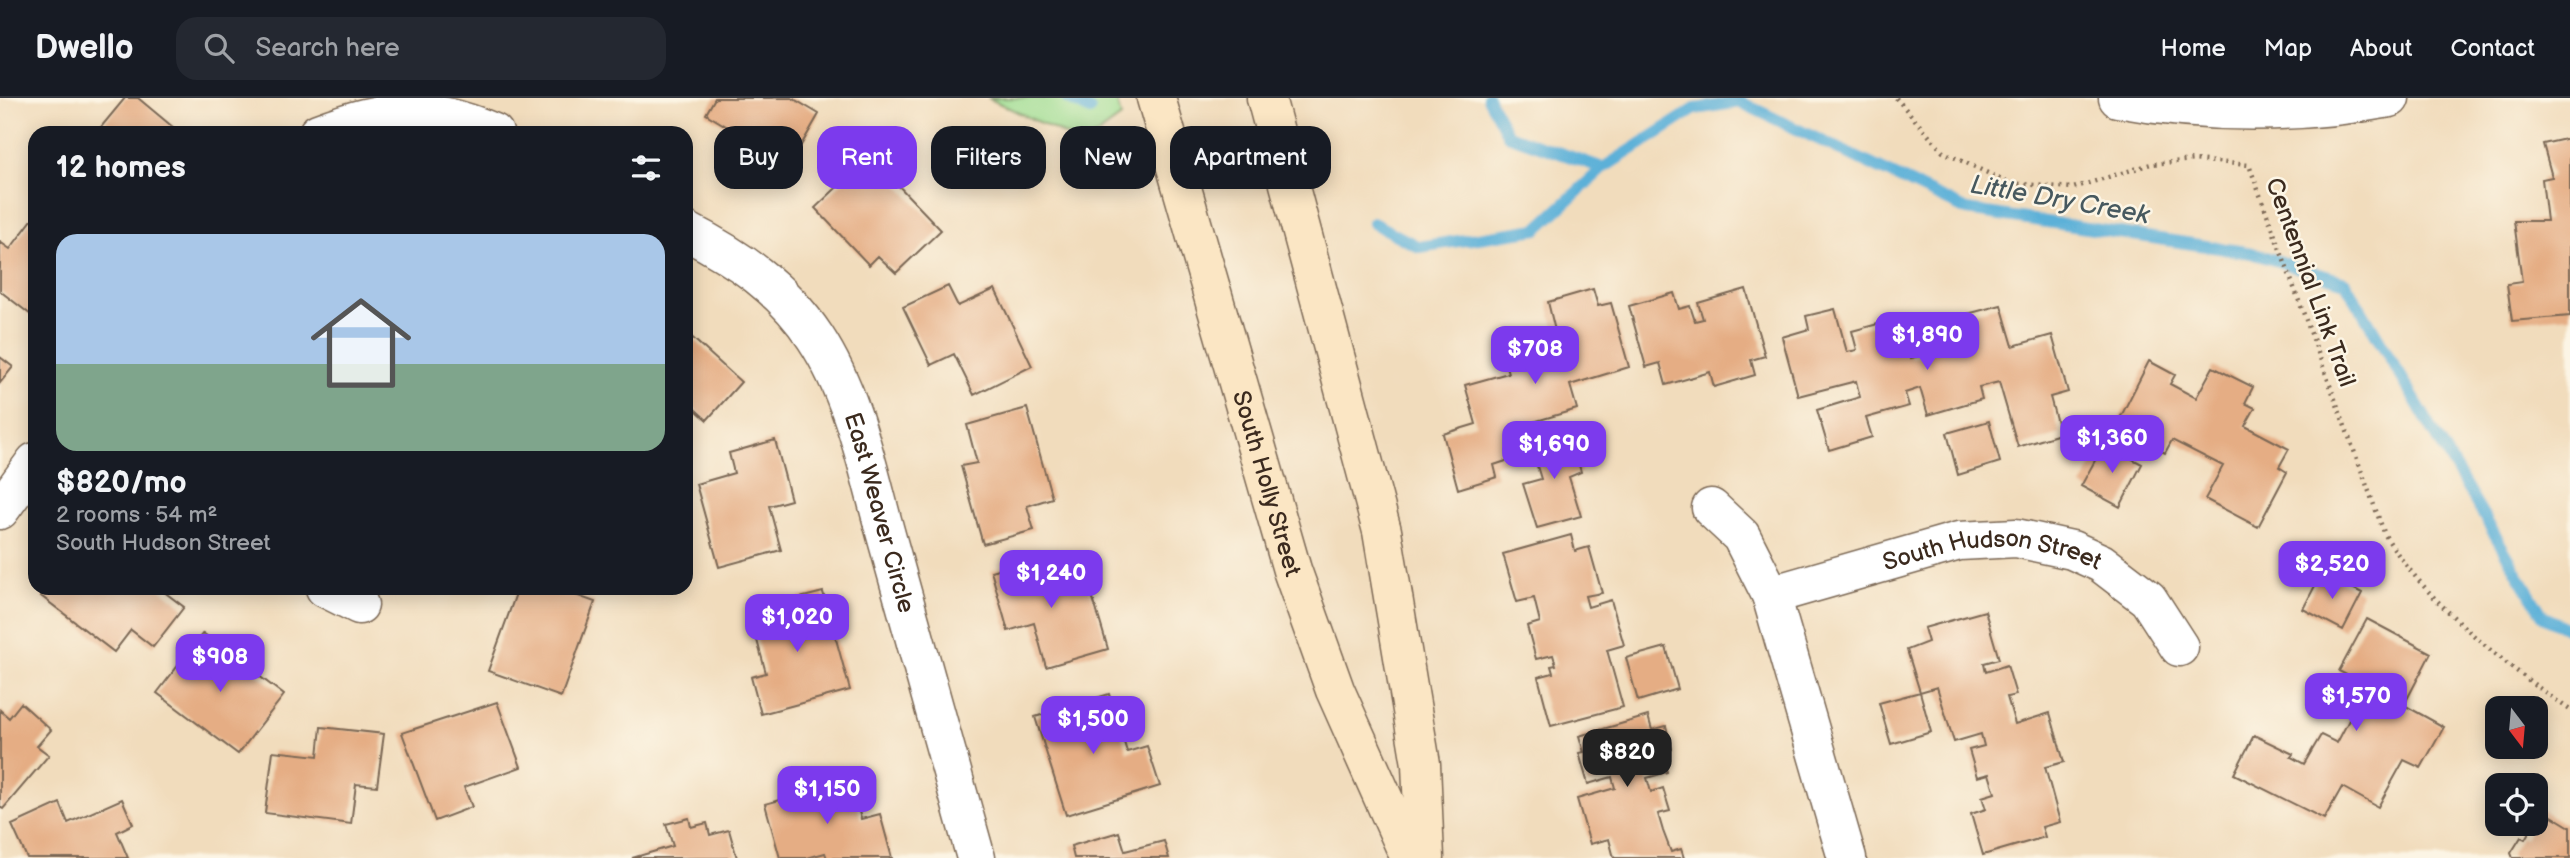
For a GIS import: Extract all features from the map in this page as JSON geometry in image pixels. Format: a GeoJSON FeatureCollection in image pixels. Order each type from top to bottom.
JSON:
{"type":"FeatureCollection","features":[{"type":"Feature","properties":{"kind":"main road","name":"South Holly Street"},"geometry":{"type":"LineString","coordinates":[[1156,98],[1292,570],[1335,690],[1410,858]]}},
{"type":"Feature","properties":{"kind":"main road"},"geometry":{"type":"LineString","coordinates":[[1266,98],[1382,531],[1421,764],[1425,858]]}},
{"type":"Feature","properties":{"kind":"street"},"geometry":{"type":"LineString","coordinates":[[2119,98],[2155,105],[2246,112],[2357,104],[2389,98]]}},
{"type":"Feature","properties":{"kind":"street"},"geometry":{"type":"LineString","coordinates":[[337,126],[392,112],[427,111],[477,126]]}},
{"type":"Feature","properties":{"kind":"street","name":"East Weaver Circle"},"geometry":{"type":"LineString","coordinates":[[693,235],[748,266],[774,288],[798,314],[832,367],[859,438],[976,858]]}},
{"type":"Feature","properties":{"kind":"street"},"geometry":{"type":"LineString","coordinates":[[0,510],[28,472]]}},
{"type":"Feature","properties":{"kind":"street"},"geometry":{"type":"LineString","coordinates":[[1711,508],[1741,536],[1771,595],[1847,858]]}},
{"type":"Feature","properties":{"kind":"street","name":"South Hudson Street"},"geometry":{"type":"LineString","coordinates":[[1771,595],[1959,541],[2016,538],[2072,550],[2101,563],[2148,599],[2179,647]]}},
{"type":"Feature","properties":{"kind":"street"},"geometry":{"type":"LineString","coordinates":[[338,595],[359,606]]}},
{"type":"Feature","properties":{"kind":"path","name":"Centennial Link Trail"},"geometry":{"type":"LineString","coordinates":[[1896,98],[1943,152],[2009,183],[2073,188],[2151,164],[2194,160],[2249,165],[2385,535],[2406,569],[2516,673],[2570,710]]}},
{"type":"Feature","properties":{"kind":"green space"},"geometry":{"type":"Polygon","coordinates":[[[988,98],[1116,98],[1121,117],[1109,126],[1060,126],[1060,132],[988,98]]]}},
{"type":"Feature","properties":{"kind":"building"},"geometry":{"type":"Polygon","coordinates":[[[125,98],[138,98],[172,126],[102,126],[125,98]]]}},
{"type":"Feature","properties":{"kind":"building"},"geometry":{"type":"Polygon","coordinates":[[[715,98],[792,98],[819,114],[803,142],[803,126],[726,126],[706,114],[715,98]]]}},
{"type":"Feature","properties":{"kind":"building"},"geometry":{"type":"Polygon","coordinates":[[[2570,138],[2570,316],[2512,321],[2507,284],[2522,282],[2514,221],[2547,221],[2542,179],[2552,177],[2543,144],[2570,138]]]}},
{"type":"Feature","properties":{"kind":"building"},"geometry":{"type":"Polygon","coordinates":[[[835,189],[902,189],[941,230],[896,273],[878,256],[869,265],[815,208],[835,189]]]}},
{"type":"Feature","properties":{"kind":"building"},"geometry":{"type":"Polygon","coordinates":[[[28,225],[28,313],[0,291],[0,242],[10,249],[28,225]]]}},
{"type":"Feature","properties":{"kind":"building"},"geometry":{"type":"Polygon","coordinates":[[[948,286],[958,306],[995,289],[1032,366],[974,395],[954,354],[931,365],[903,307],[948,286]]]}},
{"type":"Feature","properties":{"kind":"building"},"geometry":{"type":"Polygon","coordinates":[[[1593,289],[1598,306],[1611,303],[1629,367],[1570,385],[1577,409],[1523,425],[1529,445],[1507,451],[1509,460],[1494,465],[1497,477],[1458,489],[1443,434],[1476,424],[1465,385],[1508,373],[1502,353],[1531,345],[1534,354],[1559,347],[1548,302],[1593,289]]]}},
{"type":"Feature","properties":{"kind":"building"},"geometry":{"type":"Polygon","coordinates":[[[1746,289],[1765,356],[1751,360],[1755,375],[1714,387],[1710,372],[1666,385],[1660,363],[1646,367],[1629,306],[1674,293],[1679,309],[1690,306],[1695,321],[1703,319],[1698,303],[1746,289]]]}},
{"type":"Feature","properties":{"kind":"building"},"geometry":{"type":"Polygon","coordinates":[[[2001,305],[2013,346],[2052,335],[2068,392],[2050,397],[2060,434],[2018,447],[1999,382],[1979,387],[1982,399],[1928,415],[1920,388],[1905,393],[1909,406],[1866,418],[1872,437],[1829,450],[1817,410],[1860,397],[1856,381],[1798,396],[1782,337],[1809,329],[1806,316],[1835,309],[1847,352],[1857,350],[1852,331],[1900,318],[1911,358],[1930,353],[1922,326],[2001,305]]]}},
{"type":"Feature","properties":{"kind":"building"},"geometry":{"type":"Polygon","coordinates":[[[693,338],[741,382],[707,420],[693,407],[693,338]]]}},
{"type":"Feature","properties":{"kind":"building"},"geometry":{"type":"Polygon","coordinates":[[[0,357],[13,367],[0,383],[0,357]]]}},
{"type":"Feature","properties":{"kind":"building"},"geometry":{"type":"Polygon","coordinates":[[[2149,361],[2175,375],[2170,384],[2196,398],[2213,367],[2253,387],[2245,403],[2255,408],[2245,426],[2289,449],[2279,467],[2287,472],[2258,527],[2205,499],[2223,466],[2172,440],[2165,453],[2115,428],[2149,361]]]}},
{"type":"Feature","properties":{"kind":"building"},"geometry":{"type":"Polygon","coordinates":[[[1027,408],[1052,498],[1027,506],[1034,530],[983,544],[961,466],[977,463],[967,425],[1027,408]]]}},
{"type":"Feature","properties":{"kind":"building"},"geometry":{"type":"Polygon","coordinates":[[[1989,421],[2000,462],[1958,475],[1947,433],[1989,421]]]}},
{"type":"Feature","properties":{"kind":"building"},"geometry":{"type":"Polygon","coordinates":[[[1569,431],[1581,472],[1569,477],[1581,516],[1537,528],[1523,484],[1541,479],[1530,443],[1569,431]]]}},
{"type":"Feature","properties":{"kind":"building"},"geometry":{"type":"Polygon","coordinates":[[[775,440],[791,500],[769,506],[781,550],[719,567],[696,484],[734,473],[729,453],[775,440]]]}},
{"type":"Feature","properties":{"kind":"building"},"geometry":{"type":"Polygon","coordinates":[[[2104,444],[2142,464],[2120,507],[2081,486],[2104,444]]]}},
{"type":"Feature","properties":{"kind":"building"},"geometry":{"type":"Polygon","coordinates":[[[1571,535],[1575,551],[1589,547],[1602,593],[1585,596],[1588,607],[1611,600],[1624,645],[1607,650],[1623,707],[1551,726],[1538,677],[1553,673],[1551,666],[1556,665],[1553,655],[1536,659],[1527,626],[1540,622],[1534,598],[1517,602],[1503,554],[1571,535]]]}},
{"type":"Feature","properties":{"kind":"building"},"geometry":{"type":"Polygon","coordinates":[[[1040,557],[1047,578],[1084,568],[1108,649],[1046,667],[1034,623],[1008,631],[991,571],[1040,557]]]}},
{"type":"Feature","properties":{"kind":"building"},"geometry":{"type":"Polygon","coordinates":[[[2322,572],[2362,593],[2343,630],[2303,609],[2322,572]]]}},
{"type":"Feature","properties":{"kind":"building"},"geometry":{"type":"Polygon","coordinates":[[[823,592],[850,690],[761,714],[751,677],[766,673],[749,611],[823,592]]]}},
{"type":"Feature","properties":{"kind":"building"},"geometry":{"type":"Polygon","coordinates":[[[168,595],[184,607],[153,647],[131,630],[114,652],[41,596],[168,595]]]}},
{"type":"Feature","properties":{"kind":"building"},"geometry":{"type":"Polygon","coordinates":[[[515,595],[576,595],[595,602],[561,697],[488,671],[515,595]]]}},
{"type":"Feature","properties":{"kind":"building"},"geometry":{"type":"Polygon","coordinates":[[[1985,611],[1999,659],[1984,663],[1986,672],[2007,665],[2016,695],[2007,697],[2015,724],[2050,713],[2064,762],[2045,767],[2060,822],[2042,827],[2045,837],[1983,855],[1971,814],[1986,809],[1982,797],[1995,793],[1989,774],[1977,777],[1969,750],[1984,746],[1981,734],[1954,742],[1937,687],[1920,692],[1907,650],[1928,642],[1924,628],[1985,611]]]}},
{"type":"Feature","properties":{"kind":"building"},"geometry":{"type":"Polygon","coordinates":[[[2367,619],[2431,653],[2404,705],[2444,727],[2421,768],[2404,760],[2378,807],[2342,787],[2324,819],[2234,774],[2254,735],[2293,754],[2291,757],[2304,764],[2321,735],[2337,743],[2360,699],[2373,705],[2380,693],[2339,671],[2367,619]]]}},
{"type":"Feature","properties":{"kind":"building"},"geometry":{"type":"Polygon","coordinates":[[[203,633],[284,695],[238,754],[157,693],[203,633]]]}},
{"type":"Feature","properties":{"kind":"building"},"geometry":{"type":"Polygon","coordinates":[[[1666,647],[1678,689],[1638,701],[1626,658],[1666,647]]]}},
{"type":"Feature","properties":{"kind":"building"},"geometry":{"type":"Polygon","coordinates":[[[1920,692],[1931,732],[1891,744],[1879,703],[1920,692]]]}},
{"type":"Feature","properties":{"kind":"building"},"geometry":{"type":"Polygon","coordinates":[[[1109,694],[1127,752],[1147,746],[1160,786],[1066,815],[1035,717],[1109,694]]]}},
{"type":"Feature","properties":{"kind":"building"},"geometry":{"type":"Polygon","coordinates":[[[497,702],[521,767],[464,787],[472,807],[435,821],[402,733],[497,702]]]}},
{"type":"Feature","properties":{"kind":"building"},"geometry":{"type":"Polygon","coordinates":[[[21,703],[51,730],[37,746],[49,755],[3,809],[0,807],[0,710],[9,718],[21,703]]]}},
{"type":"Feature","properties":{"kind":"building"},"geometry":{"type":"Polygon","coordinates":[[[1648,716],[1652,730],[1666,726],[1672,749],[1662,752],[1667,772],[1647,778],[1651,792],[1663,788],[1670,811],[1658,814],[1663,831],[1671,852],[1681,849],[1684,858],[1614,858],[1609,839],[1590,844],[1577,799],[1615,788],[1612,777],[1588,784],[1579,753],[1584,752],[1579,736],[1648,716]]]}},
{"type":"Feature","properties":{"kind":"building"},"geometry":{"type":"Polygon","coordinates":[[[321,727],[384,734],[377,786],[356,784],[351,824],[265,813],[273,751],[318,756],[321,727]]]}},
{"type":"Feature","properties":{"kind":"building"},"geometry":{"type":"Polygon","coordinates":[[[851,781],[861,819],[880,814],[892,858],[827,858],[825,853],[807,858],[780,858],[765,804],[851,781]]]}},
{"type":"Feature","properties":{"kind":"building"},"geometry":{"type":"Polygon","coordinates":[[[122,799],[133,824],[117,832],[128,858],[27,858],[12,825],[60,803],[68,823],[122,799]]]}},
{"type":"Feature","properties":{"kind":"building"},"geometry":{"type":"Polygon","coordinates":[[[2548,814],[2570,827],[2570,858],[2513,858],[2511,853],[2521,837],[2525,839],[2527,836],[2548,836],[2548,814]]]}},
{"type":"Feature","properties":{"kind":"building"},"geometry":{"type":"Polygon","coordinates":[[[689,818],[691,827],[707,823],[710,835],[729,830],[737,858],[632,858],[673,846],[666,824],[689,818]]]}},
{"type":"Feature","properties":{"kind":"building"},"geometry":{"type":"Polygon","coordinates":[[[1119,832],[1125,851],[1164,841],[1169,858],[1074,858],[1071,846],[1119,832]]]}},
{"type":"Feature","properties":{"kind":"waterway","name":"Little Dry Creek"},"geometry":{"type":"LineString","coordinates":[[1067,98],[1090,110]]}},
{"type":"Feature","properties":{"kind":"waterway"},"geometry":{"type":"LineString","coordinates":[[1488,98],[1508,135],[1603,168]]}},
{"type":"Feature","properties":{"kind":"waterway","name":"Little Dry Creek"},"geometry":{"type":"LineString","coordinates":[[1373,223],[1419,247],[1537,229],[1603,168],[1695,109],[1740,102],[1967,210],[2252,253],[2345,282],[2543,616],[2570,630]]}}]}
